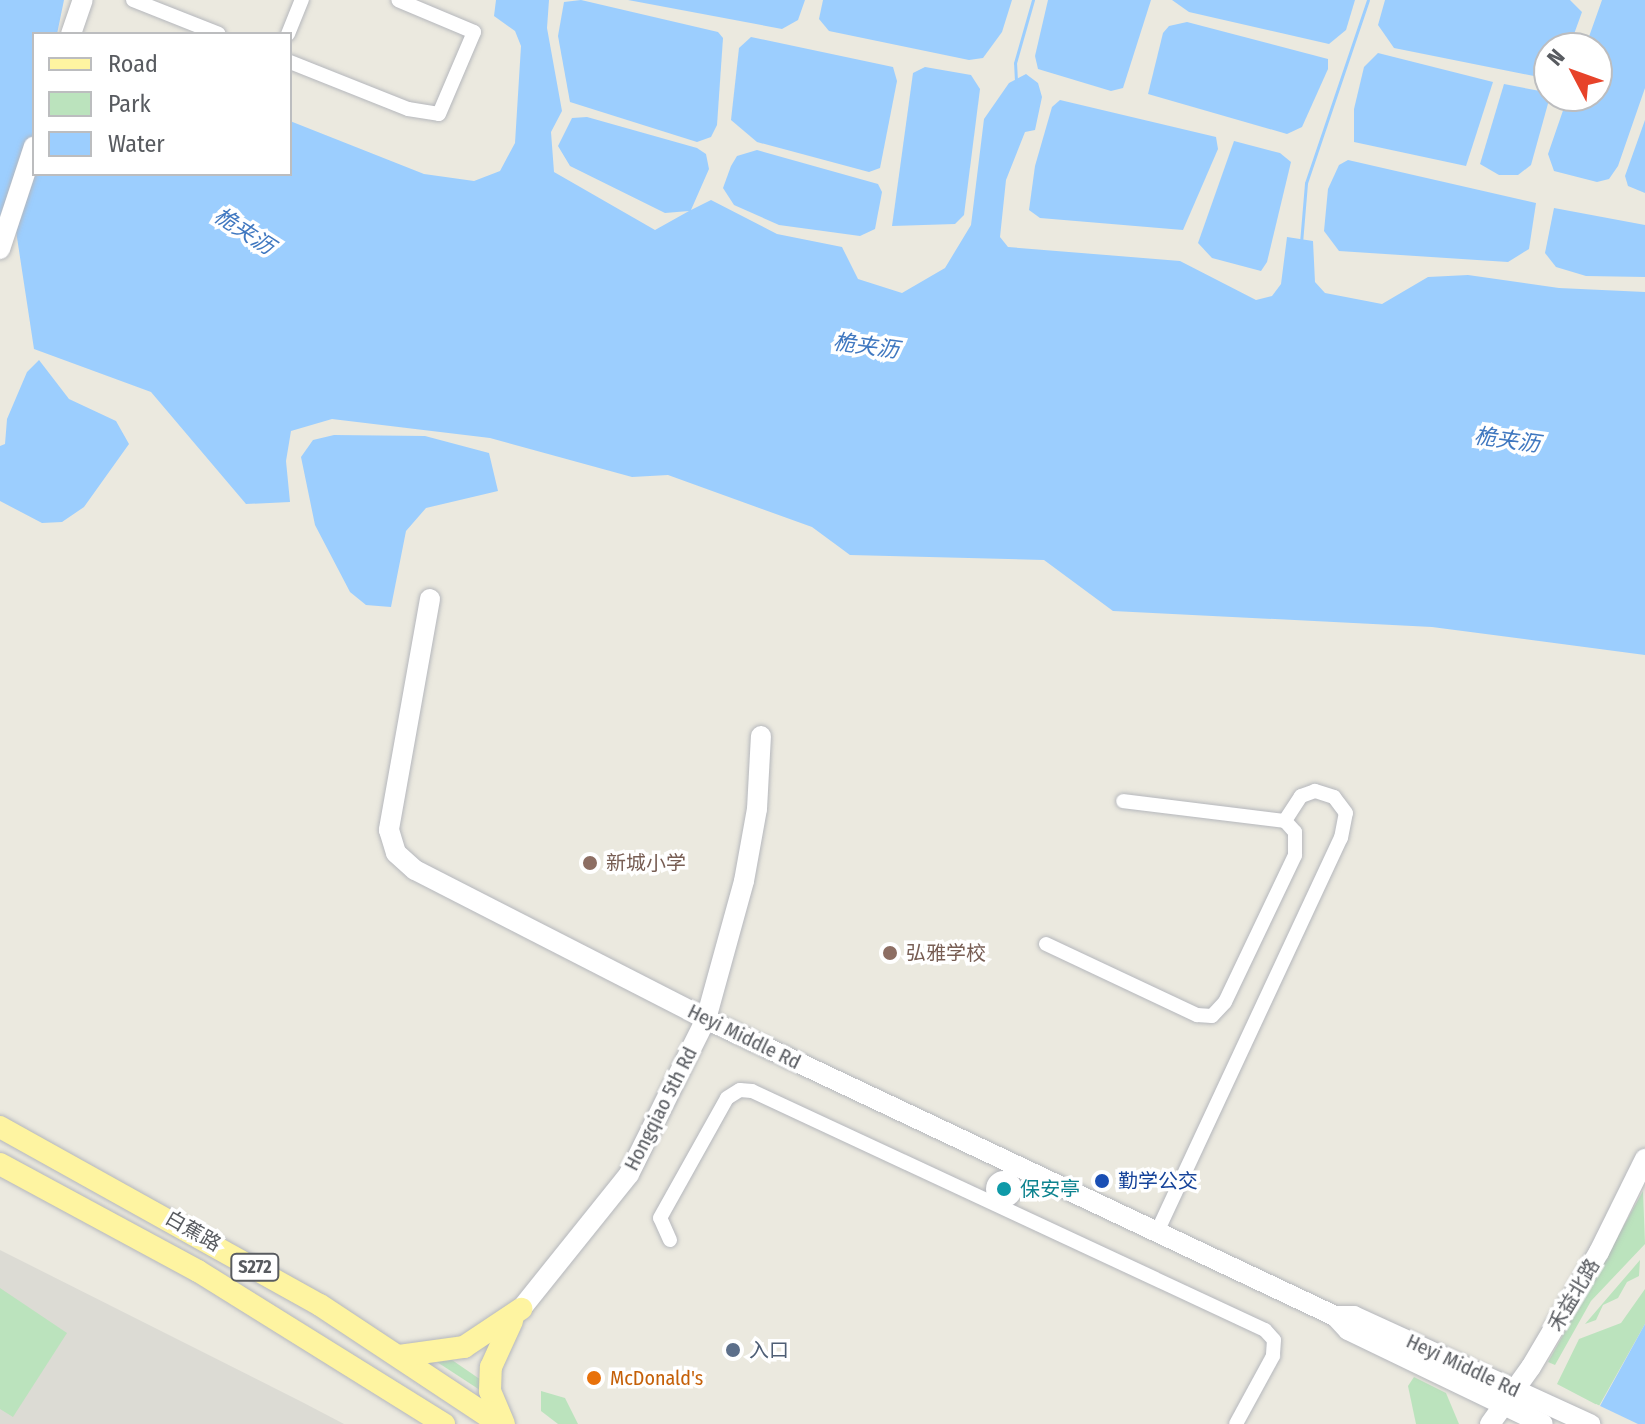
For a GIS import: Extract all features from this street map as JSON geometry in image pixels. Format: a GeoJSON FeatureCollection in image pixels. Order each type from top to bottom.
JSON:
{"type":"FeatureCollection","features":[{"type":"Feature","properties":{"kind":"main road","name":"白蕉路"},"geometry":{"type":"LineString","coordinates":[[0,1127],[176,1221],[399,1356],[502,1424]]}},
{"type":"Feature","properties":{"kind":"main road","name":"白蕉路"},"geometry":{"type":"LineString","coordinates":[[0,1164],[198,1271],[433,1421]]}},
{"type":"Feature","properties":{"kind":"main road"},"geometry":{"type":"LineString","coordinates":[[399,1356],[464,1347],[521,1309]]}},
{"type":"Feature","properties":{"kind":"main road"},"geometry":{"type":"LineString","coordinates":[[502,1424],[490,1391],[491,1367],[521,1309]]}},
{"type":"Feature","properties":{"kind":"street"},"geometry":{"type":"LineString","coordinates":[[72,32],[83,0]]}},
{"type":"Feature","properties":{"kind":"street"},"geometry":{"type":"LineString","coordinates":[[133,0],[214,32]]}},
{"type":"Feature","properties":{"kind":"street"},"geometry":{"type":"LineString","coordinates":[[289,32],[302,0]]}},
{"type":"Feature","properties":{"kind":"street"},"geometry":{"type":"LineString","coordinates":[[292,63],[408,109],[439,114],[474,32],[398,0]]}},
{"type":"Feature","properties":{"kind":"street"},"geometry":{"type":"LineString","coordinates":[[0,249],[32,152]]}},
{"type":"Feature","properties":{"kind":"street","name":"Heyi Middle Rd"},"geometry":{"type":"LineString","coordinates":[[430,599],[389,830],[396,853],[415,870],[1013,1172],[1157,1232],[1335,1316],[1348,1330],[1510,1397],[1567,1413],[1590,1424]]}},
{"type":"Feature","properties":{"kind":"street","name":"Hongqiao 5th Rd"},"geometry":{"type":"LineString","coordinates":[[521,1309],[629,1174],[706,1019],[744,881],[757,809],[761,736]]}},
{"type":"Feature","properties":{"kind":"street"},"geometry":{"type":"LineString","coordinates":[[1157,1232],[1341,838],[1346,813],[1334,797],[1315,791],[1301,796],[1285,821]]}},
{"type":"Feature","properties":{"kind":"street"},"geometry":{"type":"LineString","coordinates":[[1046,944],[1193,1013],[1212,1016],[1225,1002],[1296,851],[1297,836],[1285,821],[1123,801]]}},
{"type":"Feature","properties":{"kind":"street"},"geometry":{"type":"LineString","coordinates":[[670,1240],[660,1218],[725,1101],[740,1090],[998,1202],[1269,1333],[1273,1356],[1236,1424]]}},
{"type":"Feature","properties":{"kind":"street","name":"禾益北路"},"geometry":{"type":"LineString","coordinates":[[1490,1424],[1510,1397],[1599,1252],[1645,1159]]}},
{"type":"Feature","properties":{"kind":"street"},"geometry":{"type":"LineString","coordinates":[[998,1202],[994,1185],[1013,1172]]}},
{"type":"Feature","properties":{"kind":"street","name":"Heyi Middle Rd"},"geometry":{"type":"LineString","coordinates":[[1510,1397],[1543,1424]]}},
{"type":"Feature","properties":{"kind":"shaded area"},"geometry":{"type":"Polygon","coordinates":[[[0,1250],[302,1402],[344,1424],[0,1424],[0,1250]]]}},
{"type":"Feature","properties":{"kind":"green space"},"geometry":{"type":"Polygon","coordinates":[[[1643,1191],[1645,1244],[1591,1301],[1555,1365],[1548,1362],[1643,1191]]]}},
{"type":"Feature","properties":{"kind":"green space"},"geometry":{"type":"Polygon","coordinates":[[[1640,1260],[1639,1276],[1627,1282],[1618,1298],[1603,1305],[1596,1320],[1585,1324],[1640,1260]]]}},
{"type":"Feature","properties":{"kind":"green space"},"geometry":{"type":"Polygon","coordinates":[[[0,1288],[67,1333],[13,1417],[0,1409],[0,1288]]]}},
{"type":"Feature","properties":{"kind":"green space"},"geometry":{"type":"Polygon","coordinates":[[[1645,1289],[1645,1324],[1599,1406],[1557,1384],[1579,1339],[1621,1323],[1645,1289]]]}},
{"type":"Feature","properties":{"kind":"green space"},"geometry":{"type":"Polygon","coordinates":[[[452,1360],[484,1382],[486,1394],[437,1362],[452,1360]]]}},
{"type":"Feature","properties":{"kind":"green space"},"geometry":{"type":"Polygon","coordinates":[[[1414,1377],[1446,1393],[1459,1424],[1416,1424],[1408,1386],[1414,1377]]]}},
{"type":"Feature","properties":{"kind":"green space"},"geometry":{"type":"Polygon","coordinates":[[[541,1391],[565,1398],[578,1424],[558,1424],[541,1411],[541,1391]]]}},
{"type":"Feature","properties":{"kind":"water","name":"桅夹沥"},"geometry":{"type":"Polygon","coordinates":[[[0,0],[64,0],[57,32],[32,32],[32,176],[292,176],[292,122],[424,174],[474,181],[500,171],[515,143],[521,46],[515,31],[494,16],[496,0],[549,0],[547,28],[562,111],[551,132],[554,172],[655,230],[689,211],[665,213],[570,166],[558,146],[572,118],[587,117],[697,148],[706,154],[709,169],[691,210],[711,200],[777,234],[842,247],[858,279],[902,293],[945,268],[971,225],[984,119],[1009,83],[1026,74],[1038,83],[1042,97],[1035,130],[1025,132],[1006,180],[1000,237],[1008,247],[1180,261],[1256,300],[1272,296],[1281,284],[1287,237],[1313,241],[1315,282],[1325,293],[1382,304],[1428,277],[1468,275],[1559,288],[1645,292],[1645,655],[1432,627],[1113,611],[1044,560],[850,555],[812,527],[668,475],[632,477],[490,438],[332,419],[291,431],[286,461],[290,502],[246,504],[151,392],[34,349],[16,231],[0,243],[0,0]]]}},
{"type":"Feature","properties":{"kind":"water"},"geometry":{"type":"Polygon","coordinates":[[[581,0],[718,32],[723,38],[717,125],[711,137],[697,142],[570,102],[558,36],[564,2],[581,0]]]}},
{"type":"Feature","properties":{"kind":"water"},"geometry":{"type":"Polygon","coordinates":[[[628,0],[805,0],[798,20],[782,29],[628,0]]]}},
{"type":"Feature","properties":{"kind":"water"},"geometry":{"type":"Polygon","coordinates":[[[823,0],[1012,0],[1002,32],[983,58],[969,60],[829,31],[819,19],[823,0]]]}},
{"type":"Feature","properties":{"kind":"water"},"geometry":{"type":"Polygon","coordinates":[[[1048,0],[1151,0],[1123,88],[1111,91],[1038,69],[1035,56],[1048,0]]]}},
{"type":"Feature","properties":{"kind":"water"},"geometry":{"type":"Polygon","coordinates":[[[1172,0],[1355,0],[1346,30],[1329,44],[1189,12],[1172,0]]]}},
{"type":"Feature","properties":{"kind":"water"},"geometry":{"type":"Polygon","coordinates":[[[1385,0],[1570,0],[1582,12],[1575,32],[1533,32],[1533,76],[1394,48],[1378,25],[1385,0]]]}},
{"type":"Feature","properties":{"kind":"water"},"geometry":{"type":"Polygon","coordinates":[[[1602,0],[1645,0],[1645,88],[1618,166],[1609,179],[1597,182],[1554,171],[1548,154],[1562,112],[1613,112],[1613,32],[1591,32],[1602,0]]]}},
{"type":"Feature","properties":{"kind":"water"},"geometry":{"type":"Polygon","coordinates":[[[1187,22],[1328,59],[1328,69],[1302,127],[1287,134],[1148,94],[1163,33],[1169,26],[1187,22]]]}},
{"type":"Feature","properties":{"kind":"water"},"geometry":{"type":"Polygon","coordinates":[[[751,37],[893,67],[897,81],[880,168],[869,172],[757,142],[731,120],[739,48],[751,37]]]}},
{"type":"Feature","properties":{"kind":"water"},"geometry":{"type":"Polygon","coordinates":[[[1378,53],[1493,82],[1466,166],[1354,142],[1354,109],[1364,67],[1378,53]]]}},
{"type":"Feature","properties":{"kind":"water"},"geometry":{"type":"Polygon","coordinates":[[[925,67],[971,75],[980,89],[964,215],[955,224],[892,226],[913,73],[925,67]]]}},
{"type":"Feature","properties":{"kind":"water"},"geometry":{"type":"Polygon","coordinates":[[[1504,84],[1533,90],[1533,112],[1546,112],[1531,165],[1518,175],[1499,175],[1480,164],[1504,84]]]}},
{"type":"Feature","properties":{"kind":"water"},"geometry":{"type":"Polygon","coordinates":[[[1060,100],[1216,137],[1218,149],[1183,230],[1040,218],[1029,210],[1035,166],[1052,107],[1060,100]]]}},
{"type":"Feature","properties":{"kind":"water"},"geometry":{"type":"Polygon","coordinates":[[[1645,120],[1645,193],[1628,186],[1625,176],[1645,120]]]}},
{"type":"Feature","properties":{"kind":"water"},"geometry":{"type":"Polygon","coordinates":[[[1234,141],[1280,153],[1291,162],[1267,262],[1261,271],[1212,258],[1198,243],[1234,141]]]}},
{"type":"Feature","properties":{"kind":"water"},"geometry":{"type":"Polygon","coordinates":[[[757,150],[878,184],[882,192],[875,229],[860,236],[779,225],[734,205],[723,188],[731,166],[737,156],[757,150]]]}},
{"type":"Feature","properties":{"kind":"water"},"geometry":{"type":"Polygon","coordinates":[[[1348,160],[1536,203],[1529,249],[1508,262],[1339,251],[1324,231],[1328,189],[1339,165],[1348,160]]]}},
{"type":"Feature","properties":{"kind":"water"},"geometry":{"type":"Polygon","coordinates":[[[1554,208],[1645,225],[1645,277],[1586,276],[1556,267],[1545,253],[1554,208]]]}},
{"type":"Feature","properties":{"kind":"water"},"geometry":{"type":"Polygon","coordinates":[[[39,360],[69,399],[116,421],[129,444],[84,507],[62,522],[42,523],[0,501],[0,446],[5,444],[7,419],[27,372],[39,360]]]}},
{"type":"Feature","properties":{"kind":"water"},"geometry":{"type":"Polygon","coordinates":[[[334,435],[425,436],[489,453],[498,491],[426,508],[406,531],[391,607],[366,605],[350,592],[315,525],[301,457],[313,440],[334,435]]]}},
{"type":"Feature","properties":{"kind":"water"},"geometry":{"type":"Polygon","coordinates":[[[1645,1324],[1645,1424],[1587,1424],[1600,1406],[1645,1324]]]}},
{"type":"Feature","properties":{"kind":"pier"},"geometry":{"type":"Polygon","coordinates":[[[1596,1404],[1638,1424],[1583,1424],[1596,1404]]]}},
{"type":"Feature","properties":{"kind":"waterway"},"geometry":{"type":"LineString","coordinates":[[1016,81],[1015,63],[1033,0]]}},
{"type":"Feature","properties":{"kind":"waterway"},"geometry":{"type":"LineString","coordinates":[[1301,243],[1306,183],[1368,0]]}},
{"type":"Feature","properties":{"kind":"place","name":"新城小学"},"geometry":{"type":"Point","coordinates":[590,863]}},
{"type":"Feature","properties":{"kind":"place","name":"弘雅学校"},"geometry":{"type":"Point","coordinates":[890,953]}},
{"type":"Feature","properties":{"kind":"place","name":"勤学公交"},"geometry":{"type":"Point","coordinates":[1102,1181]}},
{"type":"Feature","properties":{"kind":"place","name":"保安亭"},"geometry":{"type":"Point","coordinates":[1004,1189]}},
{"type":"Feature","properties":{"kind":"place","name":"入口"},"geometry":{"type":"Point","coordinates":[733,1350]}},
{"type":"Feature","properties":{"kind":"place","name":"McDonald's"},"geometry":{"type":"Point","coordinates":[594,1378]}}]}
